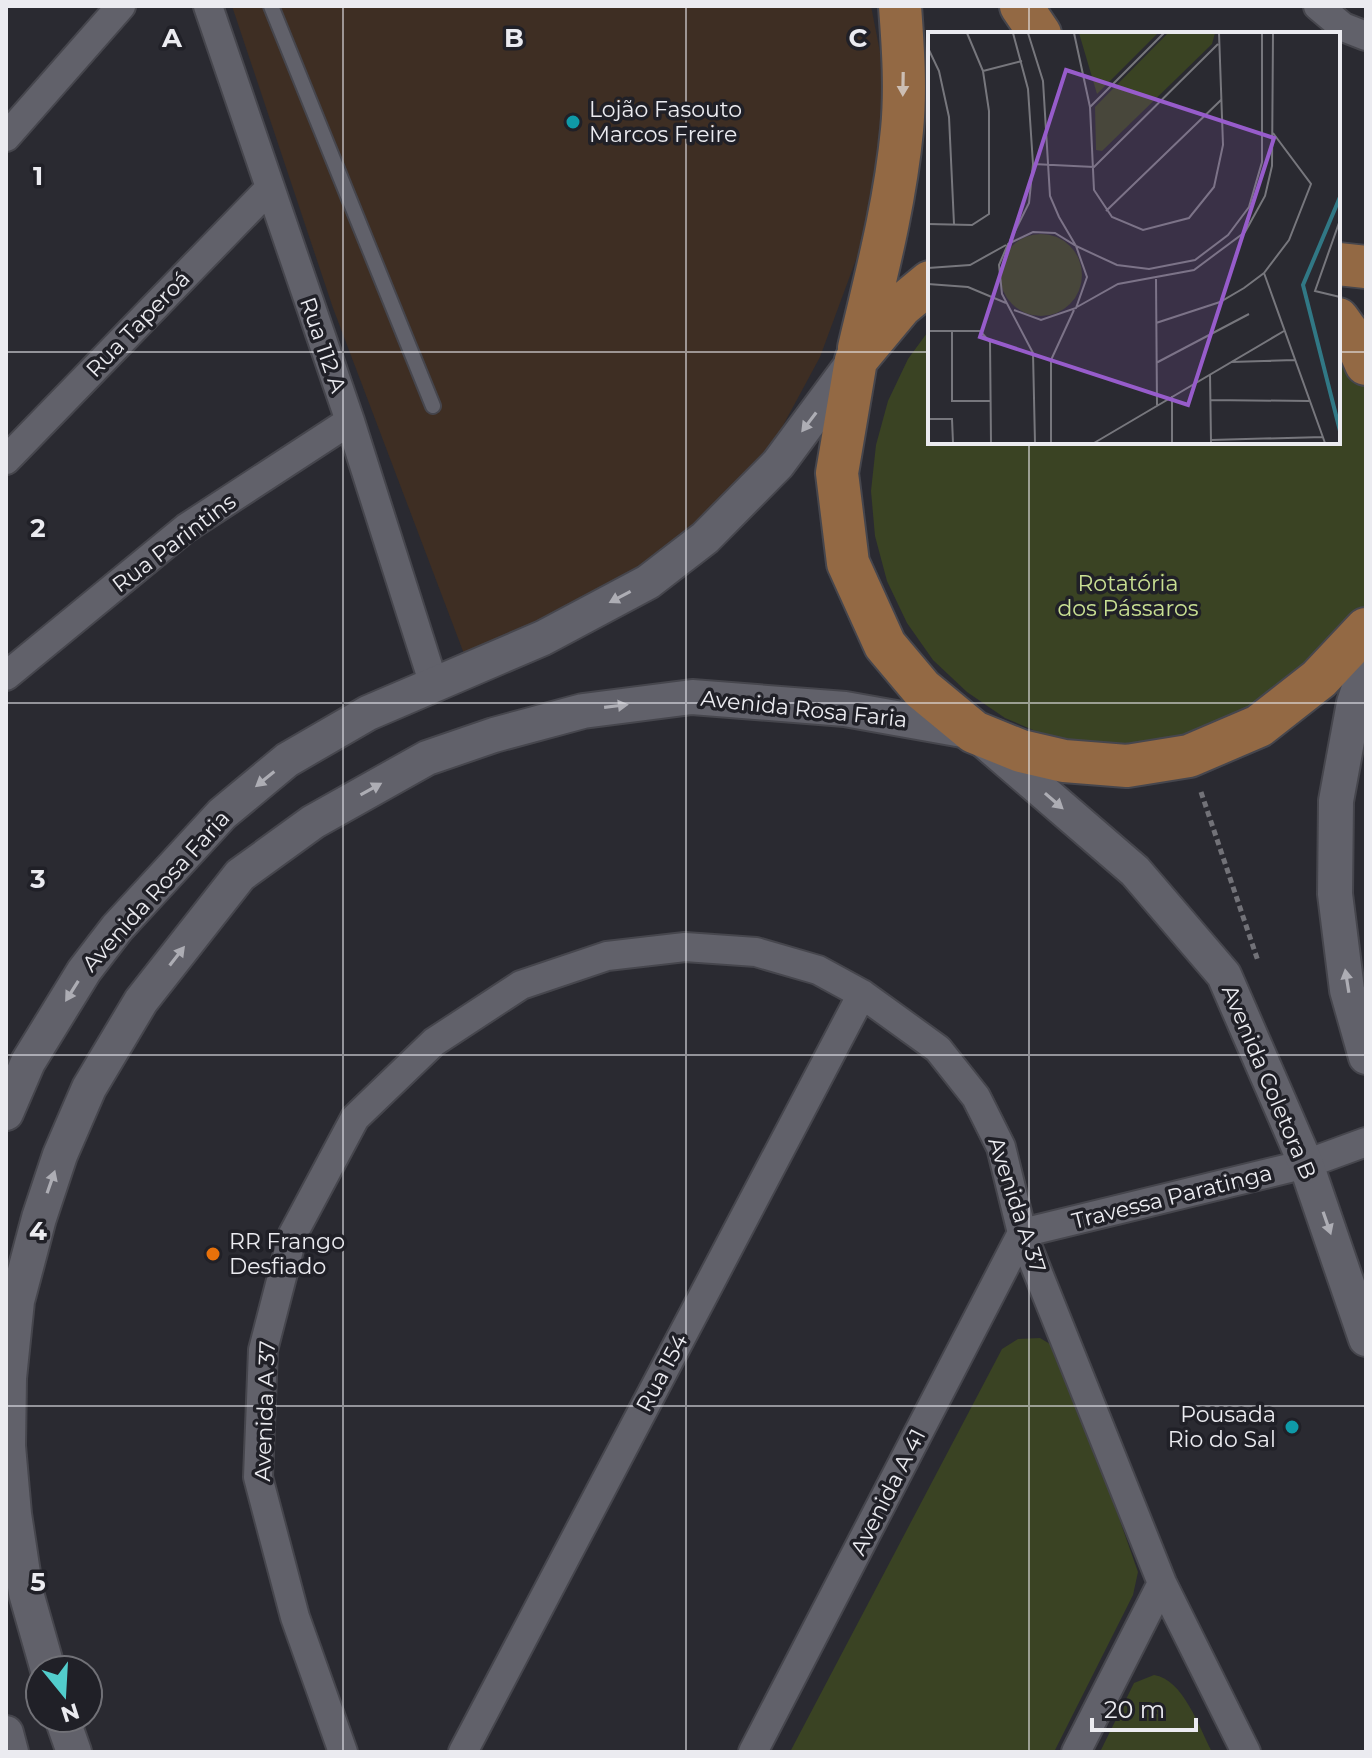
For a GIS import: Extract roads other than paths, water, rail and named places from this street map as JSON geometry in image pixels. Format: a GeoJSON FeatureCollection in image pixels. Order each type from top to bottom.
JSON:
{"type":"FeatureCollection","features":[{"type":"Feature","properties":{"kind":"main road"},"geometry":{"type":"LineString","coordinates":[[900,6],[904,64],[902,129],[884,247],[856,360],[837,473],[848,563],[885,645],[922,689],[974,732],[1021,751],[1064,761],[1127,766],[1189,756],[1259,726],[1319,679],[1366,629]]}},
{"type":"Feature","properties":{"kind":"main road"},"geometry":{"type":"LineString","coordinates":[[1021,6],[1039,32]]}},
{"type":"Feature","properties":{"kind":"main road"},"geometry":{"type":"LineString","coordinates":[[1340,264],[1366,267]]}},
{"type":"Feature","properties":{"kind":"main road"},"geometry":{"type":"LineString","coordinates":[[856,360],[901,306],[928,284]]}},
{"type":"Feature","properties":{"kind":"main road"},"geometry":{"type":"LineString","coordinates":[[1340,322],[1359,348],[1366,364]]}},
{"type":"Feature","properties":{"kind":"street","name":"Rua 112 A"},"geometry":{"type":"LineString","coordinates":[[208,6],[350,421],[434,685]]}},
{"type":"Feature","properties":{"kind":"street"},"geometry":{"type":"LineString","coordinates":[[1318,6],[1343,27],[1366,36]]}},
{"type":"Feature","properties":{"kind":"street"},"geometry":{"type":"LineString","coordinates":[[6,137],[112,10]]}},
{"type":"Feature","properties":{"kind":"street","name":"Rua Taperoá"},"geometry":{"type":"LineString","coordinates":[[6,460],[269,189]]}},
{"type":"Feature","properties":{"kind":"street","name":"Avenida Rosa Faria"},"geometry":{"type":"LineString","coordinates":[[6,1113],[28,1062],[84,971],[117,928],[222,814],[287,760],[368,713],[543,638],[648,582],[693,547],[778,464],[856,360]]}},
{"type":"Feature","properties":{"kind":"street","name":"Rua Parintins"},"geometry":{"type":"LineString","coordinates":[[6,676],[186,528],[350,421]]}},
{"type":"Feature","properties":{"kind":"street"},"geometry":{"type":"LineString","coordinates":[[1366,667],[1354,703],[1336,801],[1335,894],[1347,990],[1366,1057]]}},
{"type":"Feature","properties":{"kind":"street","name":"Avenida Rosa Faria"},"geometry":{"type":"LineString","coordinates":[[43,1654],[26,1593],[8,1446],[17,1301],[60,1155],[89,1088],[141,1001],[240,875],[313,822],[427,758],[494,735],[583,711],[692,697],[845,709],[974,732]]}},
{"type":"Feature","properties":{"kind":"street","name":"Avenida Coletora B"},"geometry":{"type":"LineString","coordinates":[[974,732],[1135,871],[1224,975],[1306,1164],[1366,1339]]}},
{"type":"Feature","properties":{"kind":"street","name":"Avenida A 37"},"geometry":{"type":"LineString","coordinates":[[343,1752],[295,1617],[258,1477],[263,1350],[293,1234],[355,1118],[434,1042],[521,985],[607,956],[685,947],[756,952],[818,970],[862,994],[938,1049],[976,1097],[1001,1147],[1022,1233],[1162,1583],[1246,1752]]}},
{"type":"Feature","properties":{"kind":"street","name":"Rua 154"},"geometry":{"type":"LineString","coordinates":[[463,1752],[862,994]]}},
{"type":"Feature","properties":{"kind":"street","name":"Travessa Paratinga"},"geometry":{"type":"LineString","coordinates":[[1022,1233],[1306,1164],[1366,1142]]}},
{"type":"Feature","properties":{"kind":"street","name":"Avenida A 41"},"geometry":{"type":"LineString","coordinates":[[753,1752],[1022,1233]]}},
{"type":"Feature","properties":{"kind":"street"},"geometry":{"type":"LineString","coordinates":[[1076,1752],[1162,1583]]}},
{"type":"Feature","properties":{"kind":"street"},"geometry":{"type":"LineString","coordinates":[[6,1733],[11,1752]]}},
{"type":"Feature","properties":{"kind":"lane"},"geometry":{"type":"LineString","coordinates":[[271,6],[433,406]]}},
{"type":"Feature","properties":{"kind":"place","name":"Lojão Fasouto Marcos Freire"},"geometry":{"type":"Point","coordinates":[573,122]}},
{"type":"Feature","properties":{"kind":"place","name":"RR Frango Desfiado"},"geometry":{"type":"Point","coordinates":[213,1254]}},
{"type":"Feature","properties":{"kind":"place","name":"Pousada Rio do Sal"},"geometry":{"type":"Point","coordinates":[1292,1427]}},
{"type":"Feature","properties":{"kind":"park label","name":"Rotatória dos Pássaros"},"geometry":{"type":"Point","coordinates":[1128,596]}}]}
